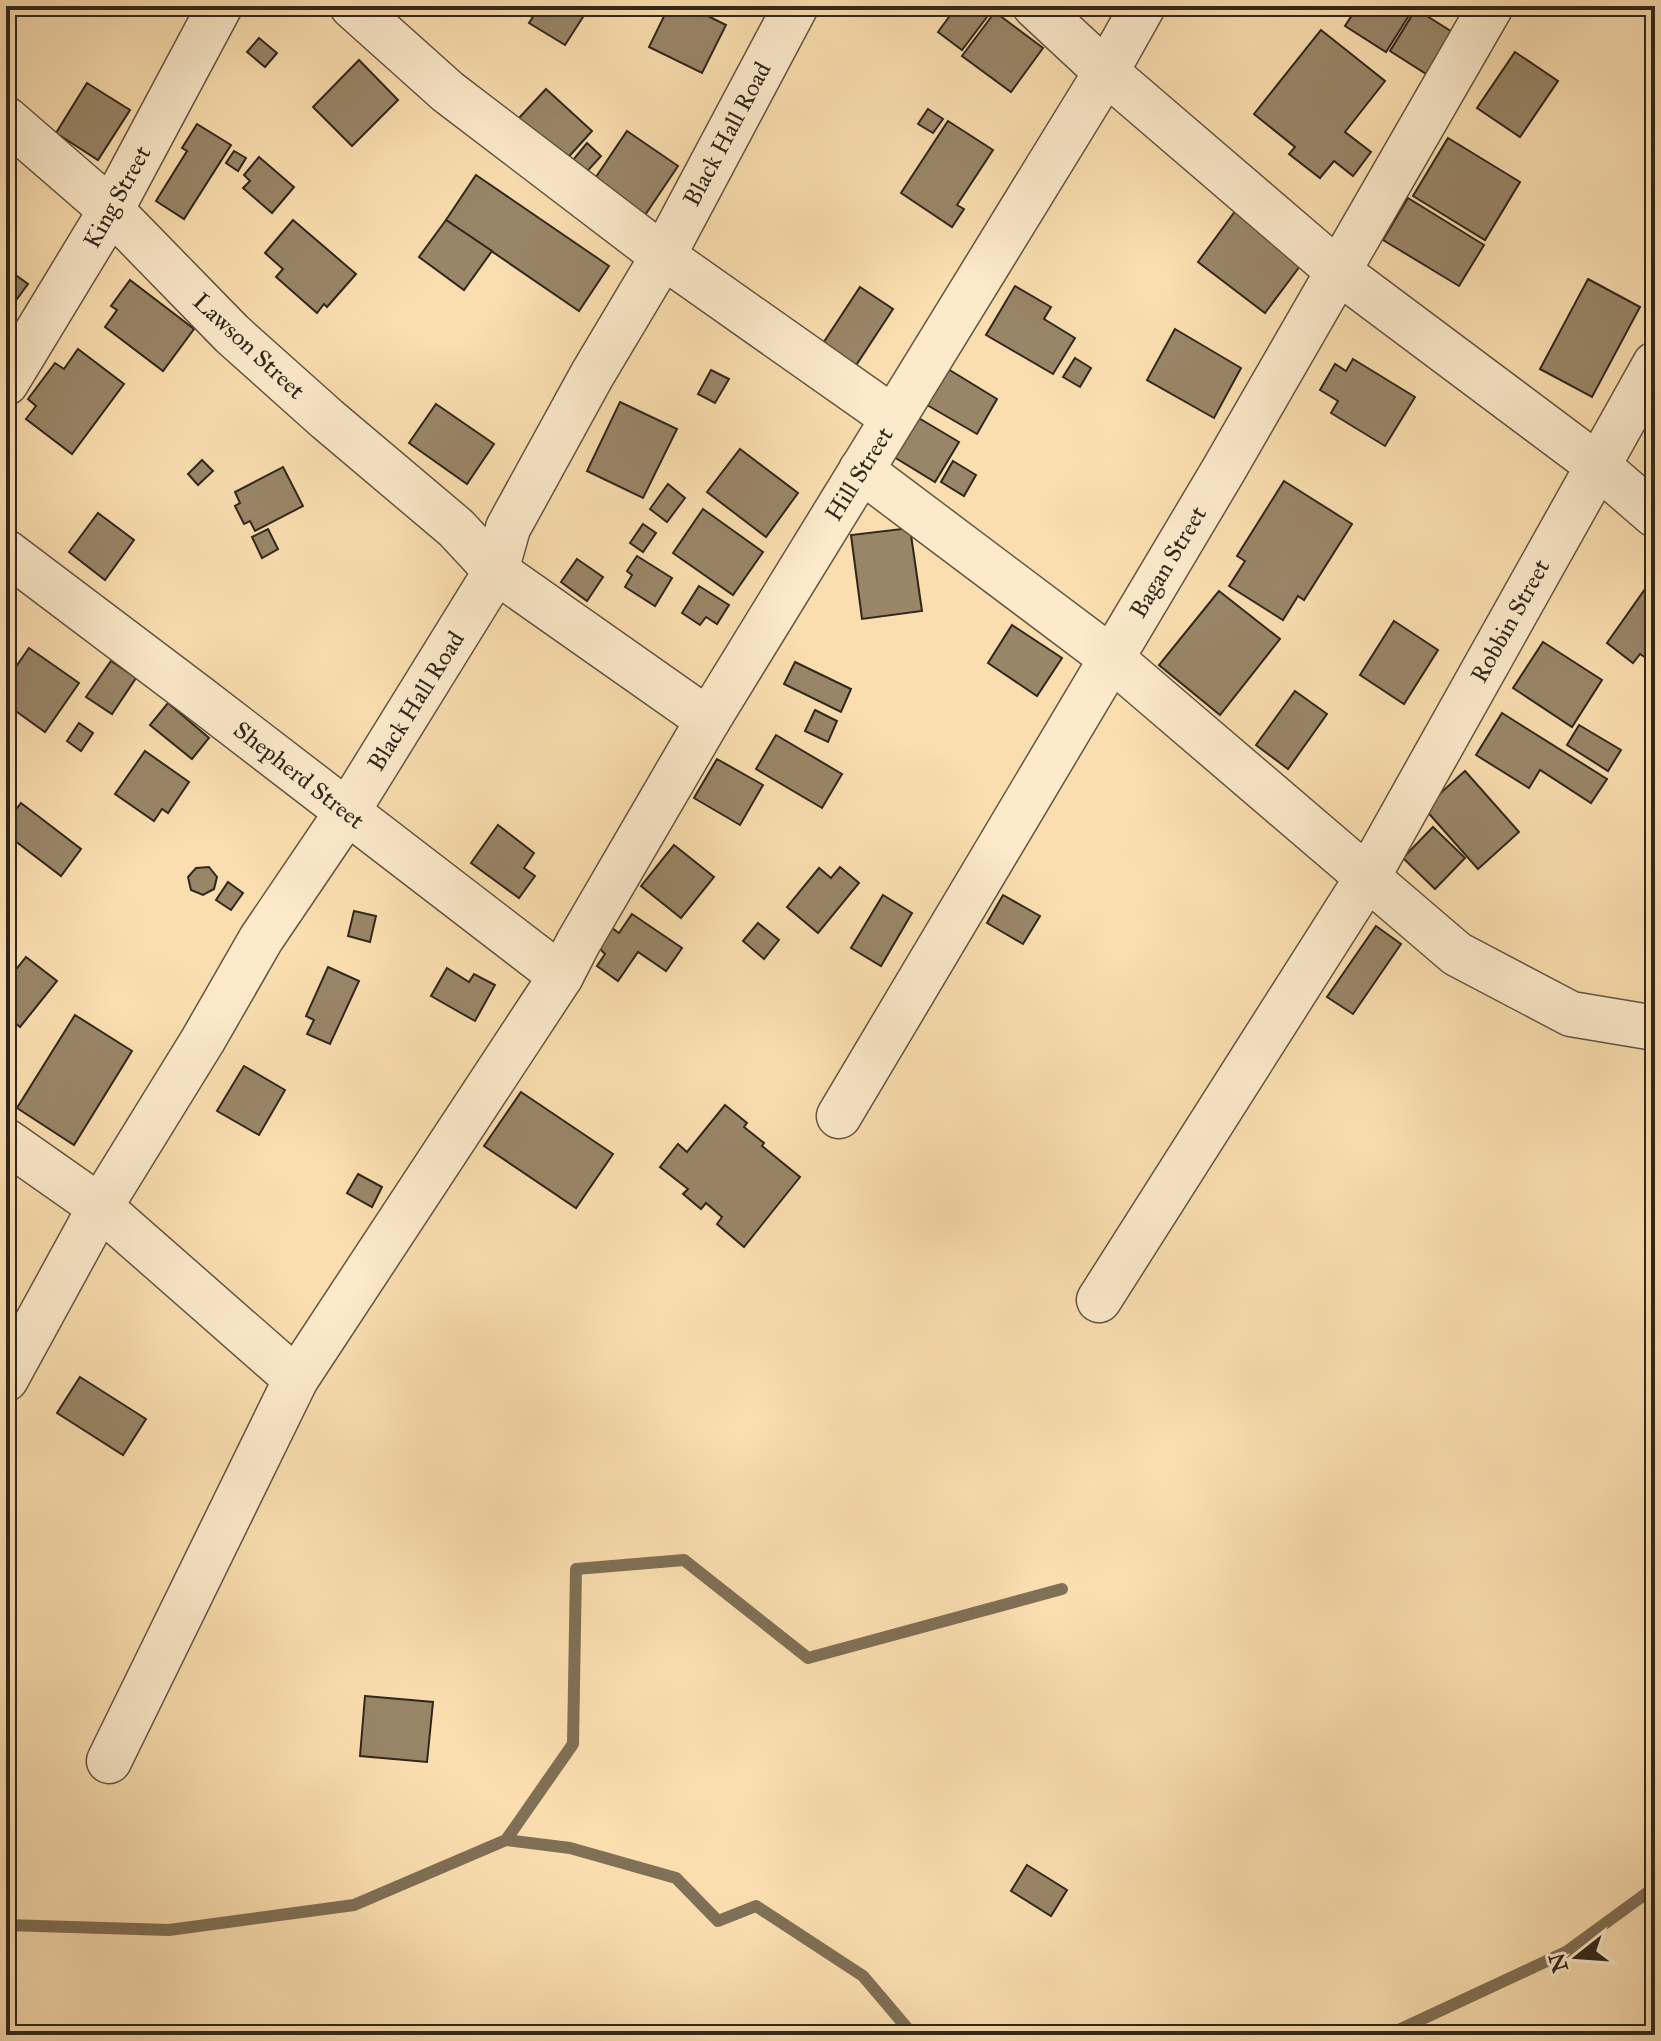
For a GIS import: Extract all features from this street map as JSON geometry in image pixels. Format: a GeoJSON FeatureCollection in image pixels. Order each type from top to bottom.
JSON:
{"type":"FeatureCollection","features":[{"type":"Feature","properties":{"kind":"street","name":"King Street"},"geometry":{"type":"LineString","coordinates":[[6,383],[111,210],[220,6]]}},
{"type":"Feature","properties":{"kind":"street"},"geometry":{"type":"LineString","coordinates":[[352,6],[448,92],[663,256],[893,418]]}},
{"type":"Feature","properties":{"kind":"street","name":"Black Hall Road"},"geometry":{"type":"LineString","coordinates":[[6,1379],[100,1207],[261,939],[347,812],[496,571],[508,528],[592,375],[663,256],[796,6]]}},
{"type":"Feature","properties":{"kind":"street"},"geometry":{"type":"LineString","coordinates":[[1035,6],[1106,72],[1339,272],[1597,465],[1655,515]]}},
{"type":"Feature","properties":{"kind":"street","name":"Hill Street"},"geometry":{"type":"LineString","coordinates":[[109,1761],[296,1379],[569,960],[708,720],[1106,72],[1143,6]]}},
{"type":"Feature","properties":{"kind":"street","name":"Bagan Street"},"geometry":{"type":"LineString","coordinates":[[839,1116],[1339,272],[1491,6]]}},
{"type":"Feature","properties":{"kind":"street","name":"Lawson Street"},"geometry":{"type":"LineString","coordinates":[[6,119],[111,210],[232,334],[456,528],[496,571],[708,720]]}},
{"type":"Feature","properties":{"kind":"street","name":"Robbin Street"},"geometry":{"type":"LineString","coordinates":[[1099,1300],[1367,878],[1655,364]]}},
{"type":"Feature","properties":{"kind":"street"},"geometry":{"type":"LineString","coordinates":[[861,470],[1111,658],[1457,954],[1571,1014],[1655,1028]]}},
{"type":"Feature","properties":{"kind":"street","name":"Shepherd Street"},"geometry":{"type":"LineString","coordinates":[[6,552],[347,812],[569,960]]}},
{"type":"Feature","properties":{"kind":"street"},"geometry":{"type":"LineString","coordinates":[[6,1141],[100,1207],[296,1379]]}},
{"type":"Feature","properties":{"kind":"building"},"geometry":{"type":"Polygon","coordinates":[[[540,6],[590,6],[565,45],[529,23],[540,6]]]}},
{"type":"Feature","properties":{"kind":"building"},"geometry":{"type":"Polygon","coordinates":[[[669,6],[688,6],[726,25],[702,73],[649,47],[669,6]]]}},
{"type":"Feature","properties":{"kind":"building"},"geometry":{"type":"Polygon","coordinates":[[[957,6],[989,6],[993,9],[962,50],[938,32],[957,6]]]}},
{"type":"Feature","properties":{"kind":"building"},"geometry":{"type":"Polygon","coordinates":[[[1358,6],[1415,6],[1386,52],[1345,26],[1358,6]]]}},
{"type":"Feature","properties":{"kind":"building"},"geometry":{"type":"Polygon","coordinates":[[[1416,9],[1457,35],[1431,77],[1390,51],[1416,9]]]}},
{"type":"Feature","properties":{"kind":"building"},"geometry":{"type":"Polygon","coordinates":[[[995,12],[1043,48],[1011,92],[962,56],[995,12]]]}},
{"type":"Feature","properties":{"kind":"building"},"geometry":{"type":"Polygon","coordinates":[[[1321,30],[1385,81],[1345,132],[1371,152],[1353,176],[1334,161],[1320,178],[1289,154],[1295,147],[1254,114],[1321,30]]]}},
{"type":"Feature","properties":{"kind":"building"},"geometry":{"type":"Polygon","coordinates":[[[259,38],[277,53],[265,67],[247,52],[259,38]]]}},
{"type":"Feature","properties":{"kind":"building"},"geometry":{"type":"Polygon","coordinates":[[[1515,52],[1558,81],[1520,137],[1477,108],[1515,52]]]}},
{"type":"Feature","properties":{"kind":"building"},"geometry":{"type":"Polygon","coordinates":[[[359,60],[398,100],[352,146],[313,107],[359,60]]]}},
{"type":"Feature","properties":{"kind":"building"},"geometry":{"type":"Polygon","coordinates":[[[87,83],[130,110],[98,160],[56,133],[87,83]]]}},
{"type":"Feature","properties":{"kind":"building"},"geometry":{"type":"Polygon","coordinates":[[[546,89],[592,131],[564,162],[518,119],[546,89]]]}},
{"type":"Feature","properties":{"kind":"building"},"geometry":{"type":"Polygon","coordinates":[[[928,109],[943,119],[933,133],[918,124],[928,109]]]}},
{"type":"Feature","properties":{"kind":"building"},"geometry":{"type":"Polygon","coordinates":[[[948,121],[993,150],[957,205],[964,209],[952,227],[901,193],[948,121]]]}},
{"type":"Feature","properties":{"kind":"building"},"geometry":{"type":"Polygon","coordinates":[[[197,124],[231,145],[184,219],[156,201],[187,151],[182,148],[197,124]]]}},
{"type":"Feature","properties":{"kind":"building"},"geometry":{"type":"Polygon","coordinates":[[[627,131],[678,166],[645,215],[594,180],[627,131]]]}},
{"type":"Feature","properties":{"kind":"building"},"geometry":{"type":"Polygon","coordinates":[[[1448,138],[1520,182],[1485,240],[1413,196],[1448,138]]]}},
{"type":"Feature","properties":{"kind":"building"},"geometry":{"type":"Polygon","coordinates":[[[587,143],[601,156],[582,177],[568,166],[587,143]]]}},
{"type":"Feature","properties":{"kind":"building"},"geometry":{"type":"Polygon","coordinates":[[[234,151],[246,158],[238,171],[226,163],[234,151]]]}},
{"type":"Feature","properties":{"kind":"building"},"geometry":{"type":"Polygon","coordinates":[[[259,157],[294,187],[272,213],[243,188],[250,181],[244,175],[259,157]]]}},
{"type":"Feature","properties":{"kind":"building"},"geometry":{"type":"Polygon","coordinates":[[[476,175],[609,266],[579,311],[446,220],[476,175]]]}},
{"type":"Feature","properties":{"kind":"building"},"geometry":{"type":"Polygon","coordinates":[[[1408,198],[1484,245],[1459,286],[1383,240],[1408,198]]]}},
{"type":"Feature","properties":{"kind":"building"},"geometry":{"type":"Polygon","coordinates":[[[1236,210],[1303,262],[1265,313],[1198,262],[1236,210]]]}},
{"type":"Feature","properties":{"kind":"building"},"geometry":{"type":"Polygon","coordinates":[[[293,220],[356,274],[327,307],[324,304],[317,313],[276,277],[283,269],[265,253],[293,220]]]}},
{"type":"Feature","properties":{"kind":"building"},"geometry":{"type":"Polygon","coordinates":[[[446,220],[492,251],[464,290],[419,257],[446,220]]]}},
{"type":"Feature","properties":{"kind":"building"},"geometry":{"type":"Polygon","coordinates":[[[6,268],[28,284],[6,314],[6,268]]]}},
{"type":"Feature","properties":{"kind":"building"},"geometry":{"type":"Polygon","coordinates":[[[1588,279],[1640,307],[1592,397],[1540,369],[1588,279]]]}},
{"type":"Feature","properties":{"kind":"building"},"geometry":{"type":"Polygon","coordinates":[[[130,280],[194,329],[163,371],[105,327],[117,310],[111,306],[130,280]]]}},
{"type":"Feature","properties":{"kind":"building"},"geometry":{"type":"Polygon","coordinates":[[[1015,286],[1051,307],[1044,319],[1075,338],[1053,374],[986,335],[1015,286]]]}},
{"type":"Feature","properties":{"kind":"building"},"geometry":{"type":"Polygon","coordinates":[[[860,287],[893,309],[849,376],[816,354],[860,287]]]}},
{"type":"Feature","properties":{"kind":"building"},"geometry":{"type":"Polygon","coordinates":[[[1175,329],[1241,368],[1214,418],[1147,380],[1175,329]]]}},
{"type":"Feature","properties":{"kind":"building"},"geometry":{"type":"Polygon","coordinates":[[[78,349],[124,384],[72,454],[26,419],[36,406],[28,399],[55,363],[64,369],[78,349]]]}},
{"type":"Feature","properties":{"kind":"building"},"geometry":{"type":"Polygon","coordinates":[[[1075,358],[1091,368],[1080,387],[1063,377],[1075,358]]]}},
{"type":"Feature","properties":{"kind":"building"},"geometry":{"type":"Polygon","coordinates":[[[1353,359],[1415,397],[1385,446],[1331,413],[1338,401],[1320,390],[1335,364],[1346,371],[1353,359]]]}},
{"type":"Feature","properties":{"kind":"building"},"geometry":{"type":"Polygon","coordinates":[[[948,369],[997,399],[977,434],[927,405],[948,369]]]}},
{"type":"Feature","properties":{"kind":"building"},"geometry":{"type":"Polygon","coordinates":[[[711,370],[729,379],[715,403],[698,394],[711,370]]]}},
{"type":"Feature","properties":{"kind":"building"},"geometry":{"type":"Polygon","coordinates":[[[620,402],[677,429],[643,498],[587,471],[620,402]]]}},
{"type":"Feature","properties":{"kind":"building"},"geometry":{"type":"Polygon","coordinates":[[[436,404],[494,444],[467,484],[409,443],[436,404]]]}},
{"type":"Feature","properties":{"kind":"building"},"geometry":{"type":"Polygon","coordinates":[[[917,417],[959,442],[935,482],[894,457],[917,417]]]}},
{"type":"Feature","properties":{"kind":"building"},"geometry":{"type":"Polygon","coordinates":[[[740,449],[798,493],[766,537],[707,492],[740,449]]]}},
{"type":"Feature","properties":{"kind":"building"},"geometry":{"type":"Polygon","coordinates":[[[202,460],[213,471],[198,485],[188,474],[202,460]]]}},
{"type":"Feature","properties":{"kind":"building"},"geometry":{"type":"Polygon","coordinates":[[[953,461],[976,475],[964,496],[941,482],[953,461]]]}},
{"type":"Feature","properties":{"kind":"building"},"geometry":{"type":"Polygon","coordinates":[[[283,467],[303,506],[255,531],[250,521],[244,524],[235,506],[240,503],[235,492],[283,467]]]}},
{"type":"Feature","properties":{"kind":"building"},"geometry":{"type":"Polygon","coordinates":[[[1284,481],[1352,524],[1304,600],[1298,596],[1283,620],[1229,586],[1245,561],[1237,556],[1284,481]]]}},
{"type":"Feature","properties":{"kind":"building"},"geometry":{"type":"Polygon","coordinates":[[[668,484],[685,498],[667,522],[650,509],[668,484]]]}},
{"type":"Feature","properties":{"kind":"building"},"geometry":{"type":"Polygon","coordinates":[[[703,509],[763,552],[733,595],[673,553],[703,509]]]}},
{"type":"Feature","properties":{"kind":"building"},"geometry":{"type":"Polygon","coordinates":[[[98,513],[134,540],[105,580],[69,552],[98,513]]]}},
{"type":"Feature","properties":{"kind":"building"},"geometry":{"type":"Polygon","coordinates":[[[643,524],[656,533],[643,552],[630,543],[643,524]]]}},
{"type":"Feature","properties":{"kind":"building"},"geometry":{"type":"Polygon","coordinates":[[[910,528],[922,611],[862,619],[851,535],[910,528]]]}},
{"type":"Feature","properties":{"kind":"building"},"geometry":{"type":"Polygon","coordinates":[[[268,529],[278,549],[262,558],[252,537],[268,529]]]}},
{"type":"Feature","properties":{"kind":"building"},"geometry":{"type":"Polygon","coordinates":[[[637,556],[672,578],[655,606],[625,587],[632,575],[627,571],[637,556]]]}},
{"type":"Feature","properties":{"kind":"building"},"geometry":{"type":"Polygon","coordinates":[[[577,559],[603,577],[587,601],[561,582],[577,559]]]}},
{"type":"Feature","properties":{"kind":"building"},"geometry":{"type":"Polygon","coordinates":[[[1650,582],[1655,586],[1655,664],[1640,654],[1633,663],[1607,643],[1650,582]]]}},
{"type":"Feature","properties":{"kind":"building"},"geometry":{"type":"Polygon","coordinates":[[[699,586],[729,605],[717,624],[706,617],[700,625],[682,613],[699,586]]]}},
{"type":"Feature","properties":{"kind":"building"},"geometry":{"type":"Polygon","coordinates":[[[1219,591],[1280,639],[1220,715],[1159,665],[1219,591]]]}},
{"type":"Feature","properties":{"kind":"building"},"geometry":{"type":"Polygon","coordinates":[[[1394,621],[1438,650],[1404,704],[1360,675],[1394,621]]]}},
{"type":"Feature","properties":{"kind":"building"},"geometry":{"type":"Polygon","coordinates":[[[1012,625],[1062,658],[1037,696],[988,663],[1012,625]]]}},
{"type":"Feature","properties":{"kind":"building"},"geometry":{"type":"Polygon","coordinates":[[[1543,642],[1602,680],[1572,727],[1513,688],[1543,642]]]}},
{"type":"Feature","properties":{"kind":"building"},"geometry":{"type":"Polygon","coordinates":[[[29,648],[79,683],[45,732],[6,704],[6,681],[29,648]]]}},
{"type":"Feature","properties":{"kind":"building"},"geometry":{"type":"Polygon","coordinates":[[[111,661],[136,678],[112,714],[86,697],[111,661]]]}},
{"type":"Feature","properties":{"kind":"building"},"geometry":{"type":"Polygon","coordinates":[[[795,662],[851,689],[841,712],[784,684],[795,662]]]}},
{"type":"Feature","properties":{"kind":"building"},"geometry":{"type":"Polygon","coordinates":[[[1295,691],[1327,714],[1288,769],[1256,745],[1295,691]]]}},
{"type":"Feature","properties":{"kind":"building"},"geometry":{"type":"Polygon","coordinates":[[[168,703],[209,738],[192,759],[150,725],[168,703]]]}},
{"type":"Feature","properties":{"kind":"building"},"geometry":{"type":"Polygon","coordinates":[[[815,710],[837,721],[828,742],[805,731],[815,710]]]}},
{"type":"Feature","properties":{"kind":"building"},"geometry":{"type":"Polygon","coordinates":[[[1502,713],[1607,779],[1591,803],[1540,770],[1529,788],[1476,755],[1502,713]]]}},
{"type":"Feature","properties":{"kind":"building"},"geometry":{"type":"Polygon","coordinates":[[[79,723],[93,733],[81,751],[67,741],[79,723]]]}},
{"type":"Feature","properties":{"kind":"building"},"geometry":{"type":"Polygon","coordinates":[[[1579,725],[1621,750],[1608,771],[1567,745],[1579,725]]]}},
{"type":"Feature","properties":{"kind":"building"},"geometry":{"type":"Polygon","coordinates":[[[776,735],[842,774],[822,808],[756,769],[776,735]]]}},
{"type":"Feature","properties":{"kind":"building"},"geometry":{"type":"Polygon","coordinates":[[[145,751],[189,782],[168,813],[162,809],[154,821],[115,794],[145,751]]]}},
{"type":"Feature","properties":{"kind":"building"},"geometry":{"type":"Polygon","coordinates":[[[717,759],[763,785],[740,825],[694,798],[717,759]]]}},
{"type":"Feature","properties":{"kind":"building"},"geometry":{"type":"Polygon","coordinates":[[[1465,771],[1519,832],[1478,869],[1424,808],[1465,771]]]}},
{"type":"Feature","properties":{"kind":"building"},"geometry":{"type":"Polygon","coordinates":[[[21,803],[81,849],[61,876],[6,834],[6,823],[21,803]]]}},
{"type":"Feature","properties":{"kind":"building"},"geometry":{"type":"Polygon","coordinates":[[[498,825],[534,853],[524,868],[535,876],[519,898],[471,863],[498,825]]]}},
{"type":"Feature","properties":{"kind":"building"},"geometry":{"type":"Polygon","coordinates":[[[1433,827],[1465,858],[1435,889],[1403,858],[1433,827]]]}},
{"type":"Feature","properties":{"kind":"building"},"geometry":{"type":"Polygon","coordinates":[[[674,845],[714,877],[681,918],[641,886],[674,845]]]}},
{"type":"Feature","properties":{"kind":"building"},"geometry":{"type":"Polygon","coordinates":[[[209,867],[217,877],[214,889],[203,895],[191,890],[188,877],[196,868],[209,867]]]}},
{"type":"Feature","properties":{"kind":"building"},"geometry":{"type":"Polygon","coordinates":[[[840,867],[859,883],[818,933],[787,907],[819,868],[831,878],[840,867]]]}},
{"type":"Feature","properties":{"kind":"building"},"geometry":{"type":"Polygon","coordinates":[[[228,882],[243,893],[231,910],[216,900],[228,882]]]}},
{"type":"Feature","properties":{"kind":"building"},"geometry":{"type":"Polygon","coordinates":[[[883,895],[912,913],[881,966],[851,948],[883,895]]]}},
{"type":"Feature","properties":{"kind":"building"},"geometry":{"type":"Polygon","coordinates":[[[1003,895],[1040,916],[1023,944],[987,923],[1003,895]]]}},
{"type":"Feature","properties":{"kind":"building"},"geometry":{"type":"Polygon","coordinates":[[[354,911],[376,916],[370,942],[348,936],[354,911]]]}},
{"type":"Feature","properties":{"kind":"building"},"geometry":{"type":"Polygon","coordinates":[[[632,914],[682,948],[666,971],[638,952],[618,981],[597,966],[605,954],[599,948],[612,928],[619,933],[632,914]]]}},
{"type":"Feature","properties":{"kind":"building"},"geometry":{"type":"Polygon","coordinates":[[[758,923],[779,940],[764,959],[743,941],[758,923]]]}},
{"type":"Feature","properties":{"kind":"building"},"geometry":{"type":"Polygon","coordinates":[[[1376,926],[1401,944],[1353,1014],[1327,997],[1376,926]]]}},
{"type":"Feature","properties":{"kind":"building"},"geometry":{"type":"Polygon","coordinates":[[[26,957],[57,981],[20,1027],[6,1015],[6,982],[26,957]]]}},
{"type":"Feature","properties":{"kind":"building"},"geometry":{"type":"Polygon","coordinates":[[[328,967],[359,981],[330,1044],[307,1034],[314,1020],[306,1016],[328,967]]]}},
{"type":"Feature","properties":{"kind":"building"},"geometry":{"type":"Polygon","coordinates":[[[447,968],[469,982],[474,974],[495,985],[475,1021],[431,996],[447,968]]]}},
{"type":"Feature","properties":{"kind":"building"},"geometry":{"type":"Polygon","coordinates":[[[75,1015],[132,1051],[74,1145],[17,1108],[75,1015]]]}},
{"type":"Feature","properties":{"kind":"building"},"geometry":{"type":"Polygon","coordinates":[[[244,1066],[285,1090],[259,1135],[217,1111],[244,1066]]]}},
{"type":"Feature","properties":{"kind":"building"},"geometry":{"type":"Polygon","coordinates":[[[521,1092],[613,1154],[576,1208],[484,1146],[521,1092]]]}},
{"type":"Feature","properties":{"kind":"building"},"geometry":{"type":"Polygon","coordinates":[[[725,1105],[747,1123],[744,1127],[764,1143],[762,1146],[800,1177],[744,1247],[717,1224],[722,1217],[706,1203],[701,1209],[683,1194],[688,1189],[660,1167],[678,1144],[687,1152],[725,1105]]]}},
{"type":"Feature","properties":{"kind":"building"},"geometry":{"type":"Polygon","coordinates":[[[358,1174],[382,1187],[372,1207],[347,1193],[358,1174]]]}},
{"type":"Feature","properties":{"kind":"building"},"geometry":{"type":"Polygon","coordinates":[[[80,1377],[146,1419],[123,1455],[57,1413],[80,1377]]]}},
{"type":"Feature","properties":{"kind":"building"},"geometry":{"type":"Polygon","coordinates":[[[365,1696],[433,1702],[427,1762],[360,1756],[365,1696]]]}},
{"type":"Feature","properties":{"kind":"building"},"geometry":{"type":"Polygon","coordinates":[[[1027,1865],[1067,1890],[1051,1916],[1011,1891],[1027,1865]]]}},
{"type":"Feature","properties":{"kind":"waterway"},"geometry":{"type":"LineString","coordinates":[[6,1925],[169,1930],[354,1905],[506,1840],[573,1744],[576,1569],[684,1560],[808,1658],[1062,1589]]}},
{"type":"Feature","properties":{"kind":"waterway"},"geometry":{"type":"LineString","coordinates":[[506,1840],[570,1848],[676,1878],[718,1921],[756,1906],[863,1976],[913,2035]]}},
{"type":"Feature","properties":{"kind":"waterway"},"geometry":{"type":"LineString","coordinates":[[1388,2035],[1566,1952],[1655,1887]]}}]}
